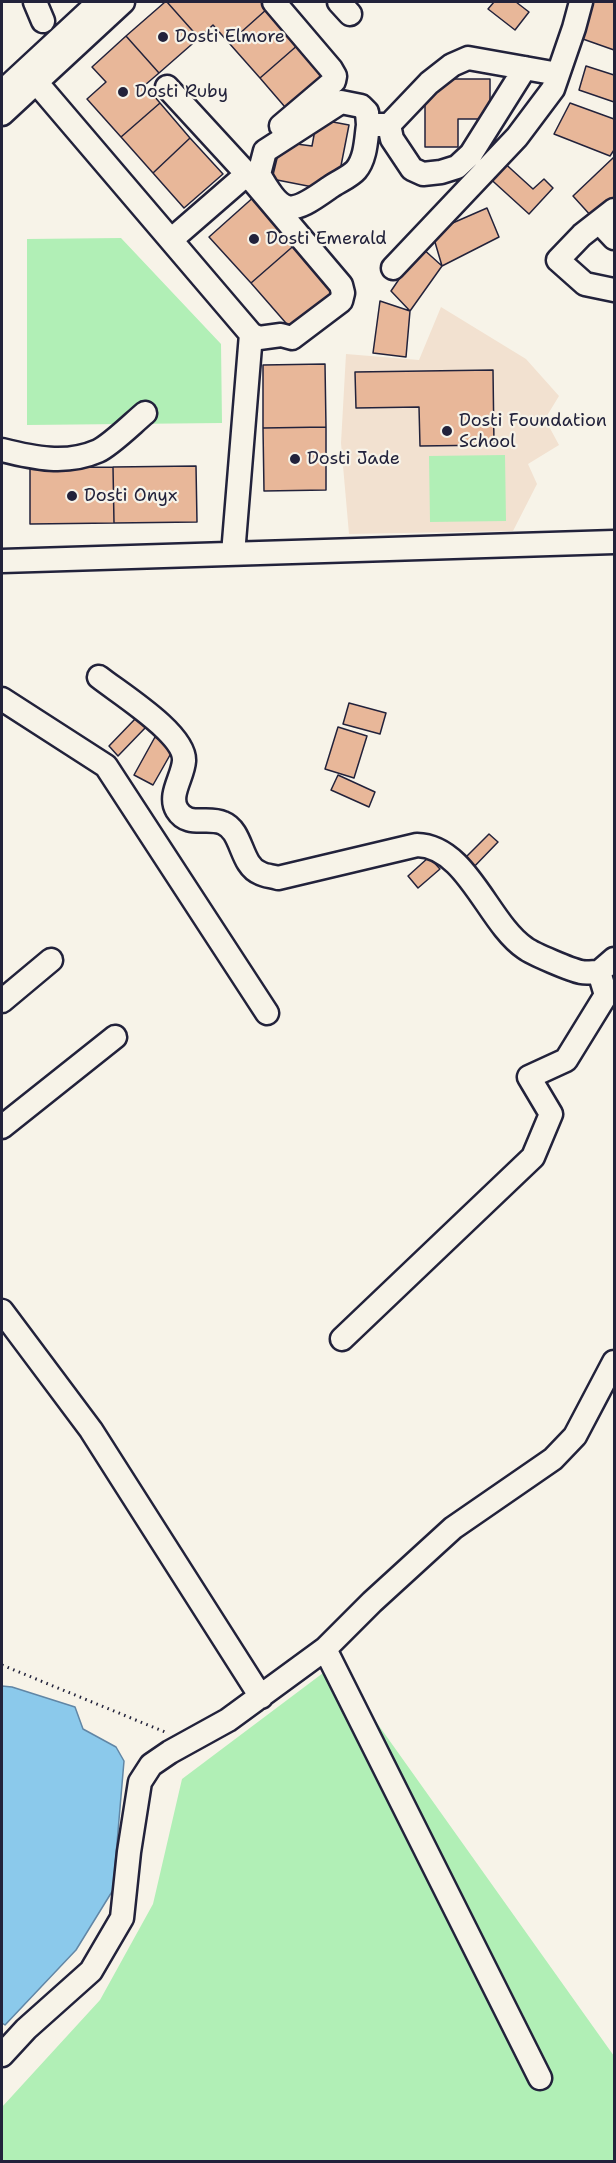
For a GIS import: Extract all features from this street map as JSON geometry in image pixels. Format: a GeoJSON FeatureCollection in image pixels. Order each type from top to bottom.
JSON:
{"type":"FeatureCollection","features":[{"type":"Feature","properties":{"kind":"street"},"geometry":{"type":"LineString","coordinates":[[2,92],[99,2]]}},
{"type":"Feature","properties":{"kind":"street"},"geometry":{"type":"LineString","coordinates":[[2,114],[123,2]]}},
{"type":"Feature","properties":{"kind":"street"},"geometry":{"type":"LineString","coordinates":[[171,240],[334,81],[335,76],[331,69],[274,2]]}},
{"type":"Feature","properties":{"kind":"street"},"geometry":{"type":"LineString","coordinates":[[393,268],[517,137],[553,89],[581,2]]}},
{"type":"Feature","properties":{"kind":"street"},"geometry":{"type":"LineString","coordinates":[[525,68],[471,154],[457,167],[423,174],[412,169],[392,139],[378,125],[361,106],[342,102],[265,151],[259,174],[272,196],[286,208],[294,209],[306,205],[356,170],[378,125],[452,65],[468,58],[525,68],[558,74]]}},
{"type":"Feature","properties":{"kind":"street"},"geometry":{"type":"LineString","coordinates":[[36,82],[250,334],[259,338],[281,335],[292,338],[341,301],[343,293],[341,285],[242,169],[167,87]]}},
{"type":"Feature","properties":{"kind":"street"},"geometry":{"type":"LineString","coordinates":[[615,238],[607,216],[582,235],[558,260],[585,284],[600,289],[615,290]]}},
{"type":"Feature","properties":{"kind":"street"},"geometry":{"type":"LineString","coordinates":[[233,554],[250,334]]}},
{"type":"Feature","properties":{"kind":"street"},"geometry":{"type":"LineString","coordinates":[[2,450],[29,457],[60,461],[99,451],[145,413]]}},
{"type":"Feature","properties":{"kind":"street"},"geometry":{"type":"LineString","coordinates":[[2,561],[615,542]]}},
{"type":"Feature","properties":{"kind":"street"},"geometry":{"type":"LineString","coordinates":[[99,677],[170,732],[180,746],[185,760],[174,799],[177,810],[186,819],[223,823],[231,829],[251,866],[259,873],[278,878],[417,846],[429,846],[439,850],[470,879],[504,928],[525,949],[580,972],[607,965],[606,995],[566,1060],[529,1077],[551,1114],[533,1157],[342,1339]]}},
{"type":"Feature","properties":{"kind":"street"},"geometry":{"type":"LineString","coordinates":[[2,699],[106,766],[267,1013]]}},
{"type":"Feature","properties":{"kind":"street"},"geometry":{"type":"LineString","coordinates":[[2,1000],[51,960]]}},
{"type":"Feature","properties":{"kind":"street"},"geometry":{"type":"LineString","coordinates":[[2,1127],[115,1037]]}},
{"type":"Feature","properties":{"kind":"street"},"geometry":{"type":"LineString","coordinates":[[2,1311],[91,1430],[261,1696]]}},
{"type":"Feature","properties":{"kind":"street"},"geometry":{"type":"LineString","coordinates":[[2,2055],[26,2029],[91,1971],[122,1918],[140,1782],[151,1764],[228,1720],[325,1649],[372,1602],[453,1528],[553,1459],[575,1436],[615,1362]]}},
{"type":"Feature","properties":{"kind":"street"},"geometry":{"type":"LineString","coordinates":[[325,1649],[540,2078]]}},
{"type":"Feature","properties":{"kind":"path"},"geometry":{"type":"LineString","coordinates":[[2,1665],[189,1741]]}},
{"type":"Feature","properties":{"kind":"shaded area","name":"Dosti Foundation School"},"geometry":{"type":"Polygon","coordinates":[[[441,307],[526,359],[559,396],[545,419],[559,445],[528,464],[537,484],[513,531],[349,534],[341,443],[346,354],[419,360],[441,307]]]}},
{"type":"Feature","properties":{"kind":"green space"},"geometry":{"type":"Polygon","coordinates":[[[121,238],[221,344],[222,423],[27,425],[27,239],[121,238]]]}},
{"type":"Feature","properties":{"kind":"green space"},"geometry":{"type":"Polygon","coordinates":[[[505,455],[506,521],[430,522],[429,456],[505,455]]]}},
{"type":"Feature","properties":{"kind":"green space"},"geometry":{"type":"Polygon","coordinates":[[[335,1664],[614,2056],[614,2161],[2,2161],[2,2107],[100,2000],[153,1904],[182,1779],[335,1664]]]}},
{"type":"Feature","properties":{"kind":"water"},"geometry":{"type":"Polygon","coordinates":[[[2,1686],[12,1687],[75,1707],[83,1729],[116,1747],[124,1761],[113,1890],[76,1950],[5,2025],[2,2023],[2,1686]]]}},
{"type":"Feature","properties":{"kind":"building","name":"Dosti Elmore"},"geometry":{"type":"Polygon","coordinates":[[[165,2],[199,38],[159,73],[126,36],[165,2]]]}},
{"type":"Feature","properties":{"kind":"building","name":"Dosti Elmore"},"geometry":{"type":"Polygon","coordinates":[[[167,2],[261,2],[267,9],[229,43],[213,25],[199,38],[167,2]]]}},
{"type":"Feature","properties":{"kind":"building"},"geometry":{"type":"Polygon","coordinates":[[[494,2],[516,2],[529,12],[515,30],[488,9],[494,2]]]}},
{"type":"Feature","properties":{"kind":"building"},"geometry":{"type":"Polygon","coordinates":[[[592,2],[614,2],[614,50],[580,38],[592,2]]]}},
{"type":"Feature","properties":{"kind":"building","name":"Dosti Elmore"},"geometry":{"type":"Polygon","coordinates":[[[267,9],[299,44],[260,78],[229,43],[267,9]]]}},
{"type":"Feature","properties":{"kind":"building","name":"Dosti Ruby"},"geometry":{"type":"Polygon","coordinates":[[[126,36],[159,73],[145,85],[160,103],[121,137],[87,99],[106,82],[92,67],[126,36]]]}},
{"type":"Feature","properties":{"kind":"building","name":"Dosti Elmore"},"geometry":{"type":"Polygon","coordinates":[[[299,44],[330,79],[291,114],[260,78],[299,44]]]}},
{"type":"Feature","properties":{"kind":"building"},"geometry":{"type":"Polygon","coordinates":[[[586,66],[614,75],[614,102],[579,90],[586,66]]]}},
{"type":"Feature","properties":{"kind":"building"},"geometry":{"type":"Polygon","coordinates":[[[438,79],[490,79],[490,119],[458,119],[458,147],[425,147],[425,90],[438,79]]]}},
{"type":"Feature","properties":{"kind":"building","name":"Dosti Ruby"},"geometry":{"type":"Polygon","coordinates":[[[160,103],[190,138],[153,173],[121,137],[160,103]]]}},
{"type":"Feature","properties":{"kind":"building"},"geometry":{"type":"Polygon","coordinates":[[[570,103],[614,119],[614,150],[610,156],[554,134],[570,103]]]}},
{"type":"Feature","properties":{"kind":"building"},"geometry":{"type":"Polygon","coordinates":[[[317,119],[349,125],[338,181],[323,189],[272,179],[281,142],[312,146],[317,119]]]}},
{"type":"Feature","properties":{"kind":"building","name":"Dosti Ruby"},"geometry":{"type":"Polygon","coordinates":[[[190,138],[223,174],[184,208],[153,173],[190,138]]]}},
{"type":"Feature","properties":{"kind":"building"},"geometry":{"type":"Polygon","coordinates":[[[614,157],[614,197],[592,217],[573,196],[614,157]]]}},
{"type":"Feature","properties":{"kind":"building"},"geometry":{"type":"Polygon","coordinates":[[[500,159],[533,189],[544,179],[553,188],[529,214],[485,174],[500,159]]]}},
{"type":"Feature","properties":{"kind":"building","name":"Dosti Emerald"},"geometry":{"type":"Polygon","coordinates":[[[256,195],[298,242],[251,283],[209,237],[256,195]]]}},
{"type":"Feature","properties":{"kind":"building"},"geometry":{"type":"Polygon","coordinates":[[[487,208],[499,237],[442,266],[432,232],[487,208]]]}},
{"type":"Feature","properties":{"kind":"building","name":"Dosti Emerald"},"geometry":{"type":"Polygon","coordinates":[[[298,242],[339,289],[292,330],[251,283],[298,242]]]}},
{"type":"Feature","properties":{"kind":"building"},"geometry":{"type":"Polygon","coordinates":[[[421,247],[442,266],[410,311],[391,291],[421,247]]]}},
{"type":"Feature","properties":{"kind":"building"},"geometry":{"type":"Polygon","coordinates":[[[380,301],[410,311],[406,357],[373,353],[380,301]]]}},
{"type":"Feature","properties":{"kind":"building","name":"Dosti Jade"},"geometry":{"type":"Polygon","coordinates":[[[325,364],[326,427],[263,428],[263,365],[325,364]]]}},
{"type":"Feature","properties":{"kind":"building"},"geometry":{"type":"Polygon","coordinates":[[[493,370],[494,445],[420,446],[419,407],[356,408],[355,372],[493,370]]]}},
{"type":"Feature","properties":{"kind":"building","name":"Dosti Jade"},"geometry":{"type":"Polygon","coordinates":[[[326,427],[326,490],[264,491],[263,428],[326,427]]]}},
{"type":"Feature","properties":{"kind":"building","name":"Dosti Onyx"},"geometry":{"type":"Polygon","coordinates":[[[196,466],[197,522],[114,523],[113,467],[196,466]]]}},
{"type":"Feature","properties":{"kind":"building","name":"Dosti Onyx"},"geometry":{"type":"Polygon","coordinates":[[[113,467],[114,523],[30,524],[30,468],[113,467]]]}},
{"type":"Feature","properties":{"kind":"building"},"geometry":{"type":"Polygon","coordinates":[[[349,703],[386,713],[380,734],[343,724],[349,703]]]}},
{"type":"Feature","properties":{"kind":"building"},"geometry":{"type":"Polygon","coordinates":[[[136,718],[146,727],[118,756],[109,746],[136,718]]]}},
{"type":"Feature","properties":{"kind":"building"},"geometry":{"type":"Polygon","coordinates":[[[338,727],[367,736],[354,778],[325,769],[338,727]]]}},
{"type":"Feature","properties":{"kind":"building"},"geometry":{"type":"Polygon","coordinates":[[[155,737],[174,748],[153,785],[134,775],[155,737]]]}},
{"type":"Feature","properties":{"kind":"building"},"geometry":{"type":"Polygon","coordinates":[[[338,775],[375,792],[369,807],[331,790],[338,775]]]}},
{"type":"Feature","properties":{"kind":"building"},"geometry":{"type":"Polygon","coordinates":[[[489,834],[498,842],[469,872],[460,863],[489,834]]]}},
{"type":"Feature","properties":{"kind":"building"},"geometry":{"type":"Polygon","coordinates":[[[429,857],[440,869],[418,888],[408,876],[429,857]]]}},
{"type":"Feature","properties":{"kind":"place","name":"Dosti Elmore"},"geometry":{"type":"Point","coordinates":[163,37]}},
{"type":"Feature","properties":{"kind":"place","name":"Dosti Ruby"},"geometry":{"type":"Point","coordinates":[123,92]}},
{"type":"Feature","properties":{"kind":"place","name":"Dosti Emerald"},"geometry":{"type":"Point","coordinates":[254,239]}},
{"type":"Feature","properties":{"kind":"place","name":"Dosti Foundation School"},"geometry":{"type":"Point","coordinates":[447,431]}},
{"type":"Feature","properties":{"kind":"place","name":"Dosti Jade"},"geometry":{"type":"Point","coordinates":[295,459]}},
{"type":"Feature","properties":{"kind":"place","name":"Dosti Onyx"},"geometry":{"type":"Point","coordinates":[72,496]}}]}
